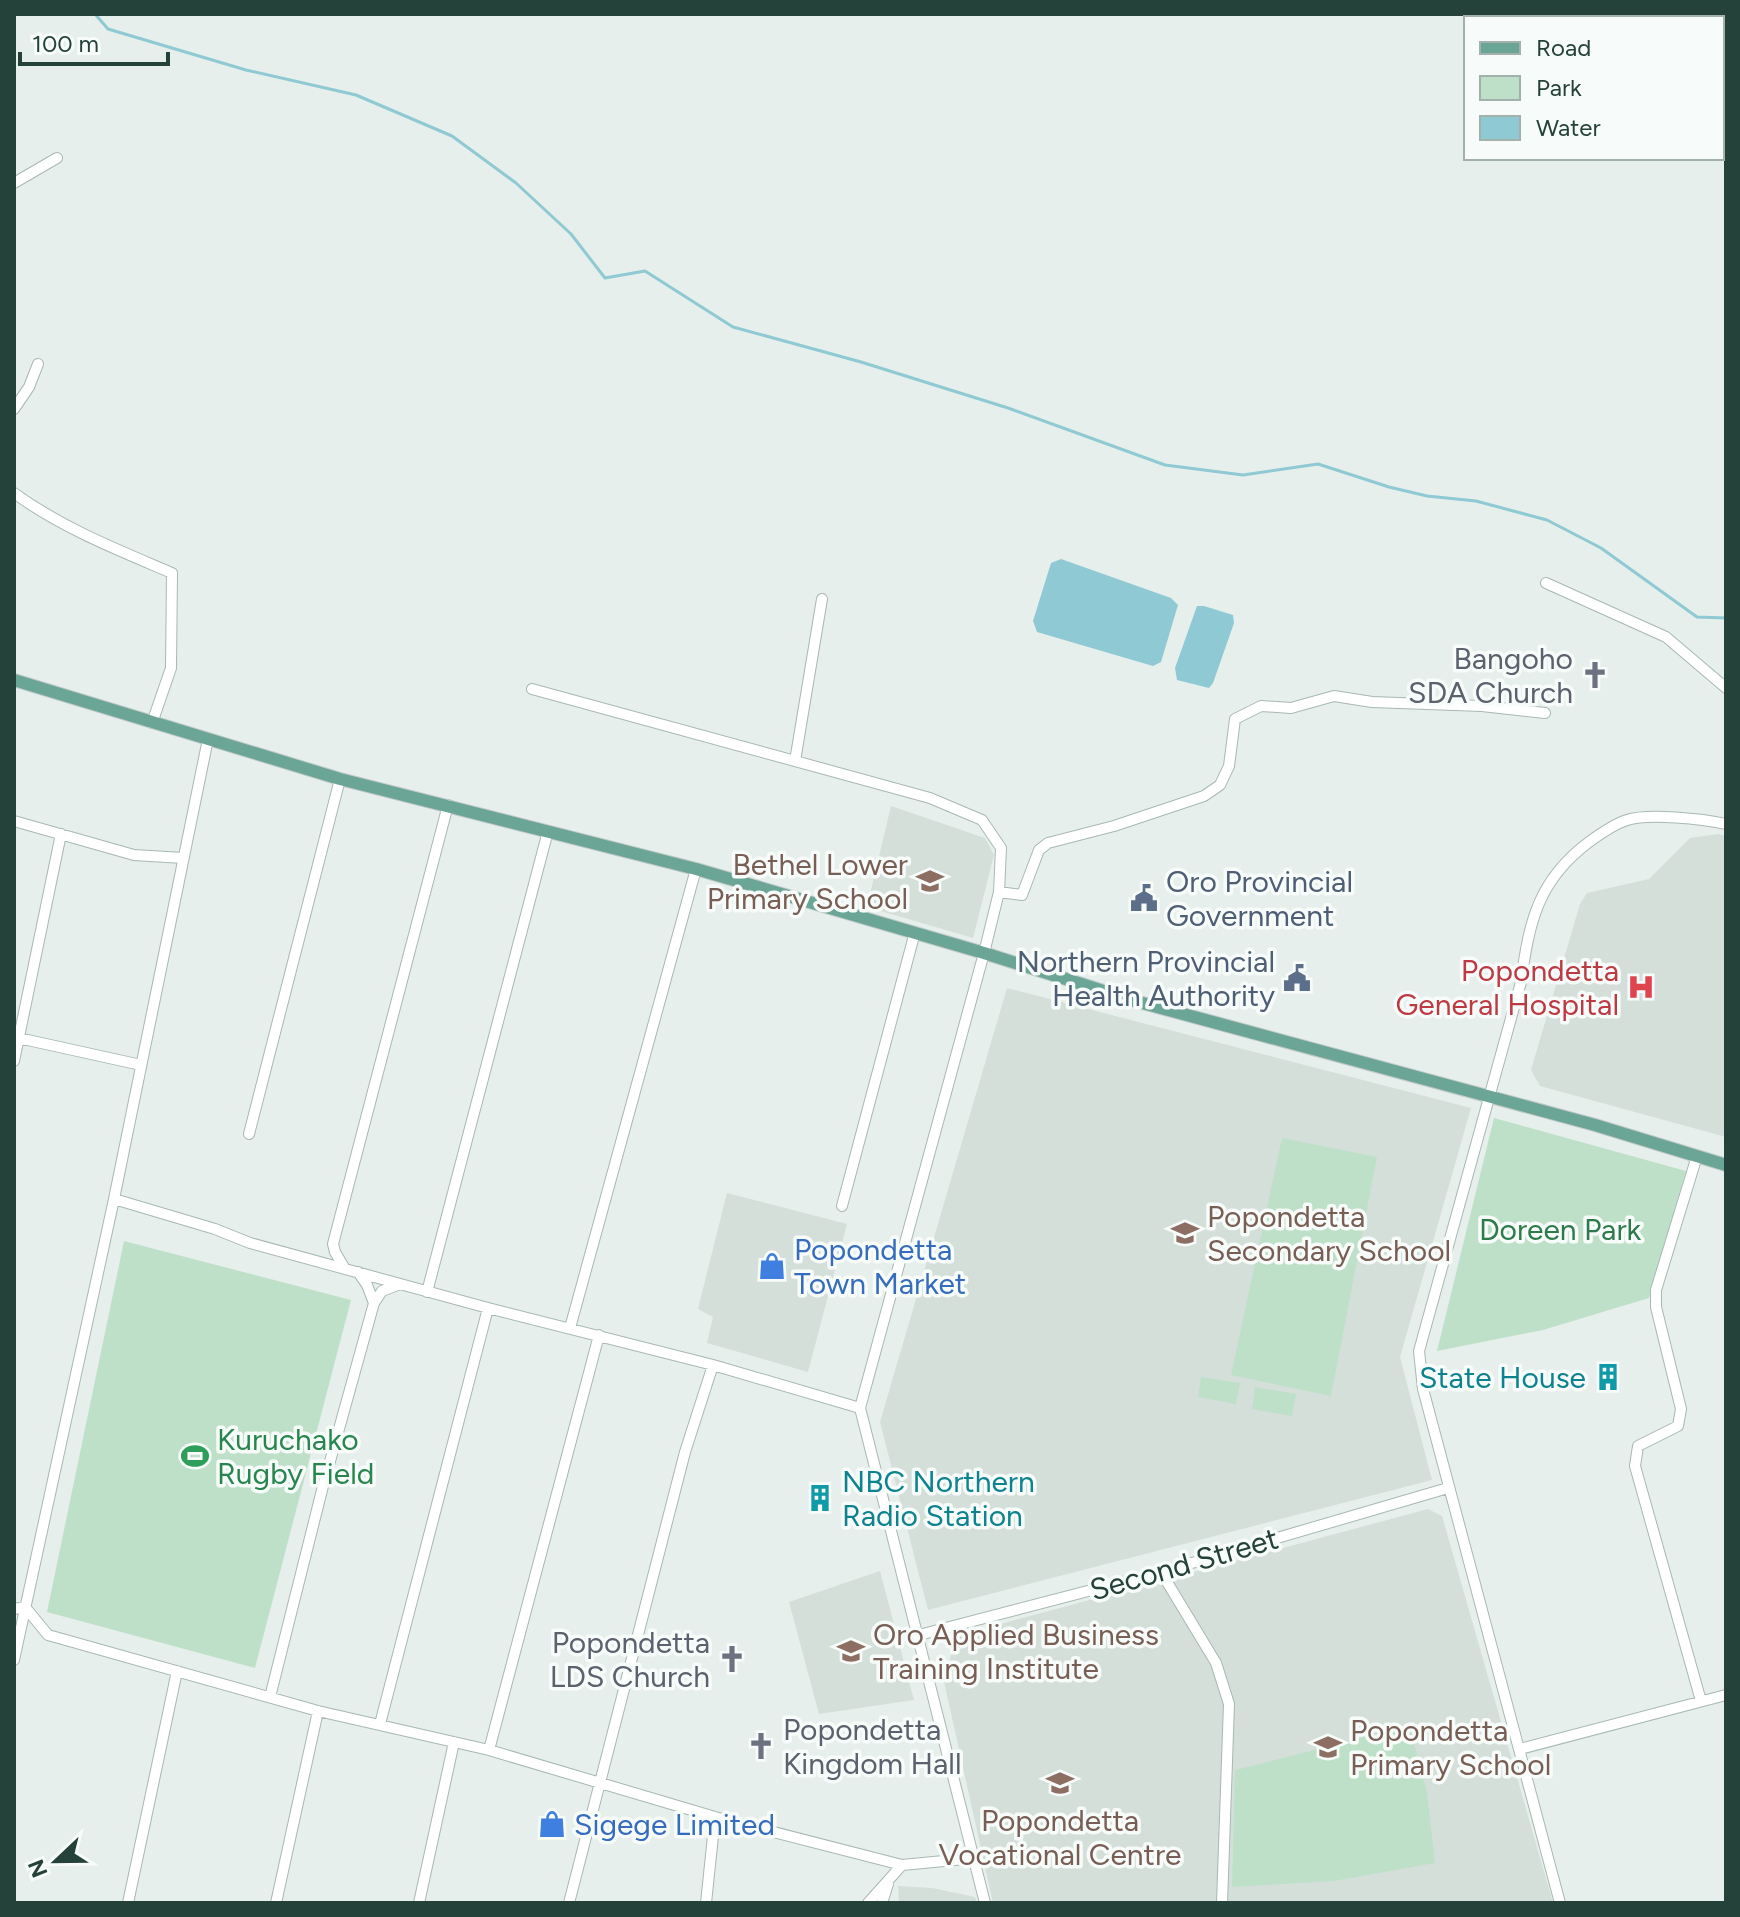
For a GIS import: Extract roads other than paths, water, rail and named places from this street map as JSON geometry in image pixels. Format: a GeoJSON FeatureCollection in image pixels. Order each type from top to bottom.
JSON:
{"type":"FeatureCollection","features":[{"type":"Feature","properties":{"kind":"main road"},"geometry":{"type":"LineString","coordinates":[[14,680],[340,779],[696,869],[915,932],[1135,1001],[1490,1097],[1726,1165]]}},
{"type":"Feature","properties":{"kind":"street"},"geometry":{"type":"LineString","coordinates":[[14,183],[57,158]]}},
{"type":"Feature","properties":{"kind":"street"},"geometry":{"type":"LineString","coordinates":[[14,409],[29,387],[38,364]]}},
{"type":"Feature","properties":{"kind":"street"},"geometry":{"type":"LineString","coordinates":[[14,493],[93,539],[172,573],[171,668],[152,723]]}},
{"type":"Feature","properties":{"kind":"street"},"geometry":{"type":"LineString","coordinates":[[1546,583],[1666,637],[1726,688]]}},
{"type":"Feature","properties":{"kind":"street"},"geometry":{"type":"LineString","coordinates":[[795,761],[822,599]]}},
{"type":"Feature","properties":{"kind":"street"},"geometry":{"type":"LineString","coordinates":[[532,689],[930,798],[982,820],[1001,848],[999,892],[984,953],[860,1408],[985,1903]]}},
{"type":"Feature","properties":{"kind":"street"},"geometry":{"type":"LineString","coordinates":[[999,892],[1022,895],[1039,850],[1048,843],[1114,826],[1204,796],[1220,785],[1229,766],[1235,719],[1261,706],[1291,708],[1334,696],[1372,702],[1482,706],[1545,713]]}},
{"type":"Feature","properties":{"kind":"street"},"geometry":{"type":"LineString","coordinates":[[14,1660],[19,1608],[114,1199],[208,739]]}},
{"type":"Feature","properties":{"kind":"street"},"geometry":{"type":"LineString","coordinates":[[249,1134],[340,779]]}},
{"type":"Feature","properties":{"kind":"street"},"geometry":{"type":"LineString","coordinates":[[345,1269],[333,1244],[448,805]]}},
{"type":"Feature","properties":{"kind":"street"},"geometry":{"type":"LineString","coordinates":[[1560,1903],[1448,1488],[1423,1389],[1419,1351],[1521,982],[1527,938],[1543,892],[1566,859],[1599,835],[1627,820],[1664,818],[1726,824]]}},
{"type":"Feature","properties":{"kind":"street"},"geometry":{"type":"LineString","coordinates":[[14,821],[134,855],[183,858]]}},
{"type":"Feature","properties":{"kind":"street"},"geometry":{"type":"LineString","coordinates":[[427,1292],[548,831]]}},
{"type":"Feature","properties":{"kind":"street"},"geometry":{"type":"LineString","coordinates":[[14,1061],[16,1038],[61,834]]}},
{"type":"Feature","properties":{"kind":"street"},"geometry":{"type":"LineString","coordinates":[[570,1328],[696,869]]}},
{"type":"Feature","properties":{"kind":"street"},"geometry":{"type":"LineString","coordinates":[[842,1206],[915,932]]}},
{"type":"Feature","properties":{"kind":"street"},"geometry":{"type":"LineString","coordinates":[[16,1038],[141,1065]]}},
{"type":"Feature","properties":{"kind":"street"},"geometry":{"type":"LineString","coordinates":[[1697,1156],[1656,1290],[1656,1307],[1681,1409],[1678,1426],[1638,1446],[1635,1466],[1701,1701]]}},
{"type":"Feature","properties":{"kind":"street"},"geometry":{"type":"LineString","coordinates":[[114,1199],[215,1229],[250,1243],[713,1365],[860,1408]]}},
{"type":"Feature","properties":{"kind":"street"},"geometry":{"type":"LineString","coordinates":[[313,1260],[333,1244]]}},
{"type":"Feature","properties":{"kind":"street"},"geometry":{"type":"LineString","coordinates":[[358,1272],[374,1303]]}},
{"type":"Feature","properties":{"kind":"street"},"geometry":{"type":"LineString","coordinates":[[270,1697],[322,1490],[374,1303],[382,1291],[400,1284]]}},
{"type":"Feature","properties":{"kind":"street"},"geometry":{"type":"LineString","coordinates":[[380,1724],[488,1308]]}},
{"type":"Feature","properties":{"kind":"street"},"geometry":{"type":"LineString","coordinates":[[489,1750],[599,1335]]}},
{"type":"Feature","properties":{"kind":"street"},"geometry":{"type":"LineString","coordinates":[[569,1903],[685,1452],[713,1365]]}},
{"type":"Feature","properties":{"kind":"street","name":"Second Street"},"geometry":{"type":"LineString","coordinates":[[919,1635],[1161,1572],[1448,1488]]}},
{"type":"Feature","properties":{"kind":"street"},"geometry":{"type":"LineString","coordinates":[[1161,1572],[1216,1663],[1229,1704],[1222,1903]]}},
{"type":"Feature","properties":{"kind":"street"},"geometry":{"type":"LineString","coordinates":[[19,1608],[48,1635],[318,1711],[489,1750],[715,1817],[902,1865],[975,1858]]}},
{"type":"Feature","properties":{"kind":"street"},"geometry":{"type":"LineString","coordinates":[[128,1903],[177,1671]]}},
{"type":"Feature","properties":{"kind":"street"},"geometry":{"type":"LineString","coordinates":[[1520,1749],[1726,1695]]}},
{"type":"Feature","properties":{"kind":"street"},"geometry":{"type":"LineString","coordinates":[[276,1903],[318,1711]]}},
{"type":"Feature","properties":{"kind":"street"},"geometry":{"type":"LineString","coordinates":[[419,1903],[454,1742]]}},
{"type":"Feature","properties":{"kind":"street"},"geometry":{"type":"LineString","coordinates":[[706,1903],[715,1817]]}},
{"type":"Feature","properties":{"kind":"street"},"geometry":{"type":"LineString","coordinates":[[868,1903],[902,1865]]}},
{"type":"Feature","properties":{"kind":"street"},"geometry":{"type":"LineString","coordinates":[[882,1903],[889,1882]]}},
{"type":"Feature","properties":{"kind":"water"},"geometry":{"type":"Polygon","coordinates":[[[1061,559],[1171,598],[1178,605],[1161,662],[1153,666],[1037,632],[1033,621],[1051,563],[1061,559]]]}},
{"type":"Feature","properties":{"kind":"water"},"geometry":{"type":"Polygon","coordinates":[[[1197,606],[1233,615],[1234,623],[1209,688],[1177,680],[1175,668],[1197,606]]]}},
{"type":"Feature","properties":{"kind":"waterway"},"geometry":{"type":"LineString","coordinates":[[95,14],[108,29],[246,70],[356,95],[452,136],[516,183],[571,234],[605,278],[645,271],[733,327],[861,362],[1008,408],[1165,465],[1243,475],[1318,464],[1389,487],[1427,496],[1476,501],[1547,520],[1601,548],[1697,617],[1726,618]]}},
{"type":"Feature","properties":{"kind":"place","name":"Bangoho SDA Church"},"geometry":{"type":"Point","coordinates":[1595,675]}},
{"type":"Feature","properties":{"kind":"place","name":"Bethel Lower Primary School"},"geometry":{"type":"Point","coordinates":[930,881]}},
{"type":"Feature","properties":{"kind":"place","name":"Oro Provincial Government"},"geometry":{"type":"Point","coordinates":[1144,898]}},
{"type":"Feature","properties":{"kind":"place","name":"Northern Provincial Health Authority"},"geometry":{"type":"Point","coordinates":[1297,978]}},
{"type":"Feature","properties":{"kind":"place","name":"Popondetta General Hospital"},"geometry":{"type":"Point","coordinates":[1641,987]}},
{"type":"Feature","properties":{"kind":"place","name":"Popondetta Secondary School"},"geometry":{"type":"Point","coordinates":[1185,1233]}},
{"type":"Feature","properties":{"kind":"place","name":"Popondetta Town Market"},"geometry":{"type":"Point","coordinates":[772,1266]}},
{"type":"Feature","properties":{"kind":"place","name":"State House"},"geometry":{"type":"Point","coordinates":[1608,1377]}},
{"type":"Feature","properties":{"kind":"place","name":"Kuruchako Rugby Field"},"geometry":{"type":"Point","coordinates":[195,1456]}},
{"type":"Feature","properties":{"kind":"place","name":"NBC Northern Radio Station"},"geometry":{"type":"Point","coordinates":[820,1498]}},
{"type":"Feature","properties":{"kind":"place","name":"Oro Applied Business Training Institute"},"geometry":{"type":"Point","coordinates":[851,1651]}},
{"type":"Feature","properties":{"kind":"place","name":"Popondetta LDS Church"},"geometry":{"type":"Point","coordinates":[732,1659]}},
{"type":"Feature","properties":{"kind":"place","name":"Popondetta Kingdom Hall"},"geometry":{"type":"Point","coordinates":[761,1746]}},
{"type":"Feature","properties":{"kind":"place","name":"Popondetta Primary School"},"geometry":{"type":"Point","coordinates":[1328,1747]}},
{"type":"Feature","properties":{"kind":"place","name":"Popondetta Vocational Centre"},"geometry":{"type":"Point","coordinates":[1060,1783]}},
{"type":"Feature","properties":{"kind":"place","name":"Sigege Limited"},"geometry":{"type":"Point","coordinates":[552,1824]}},
{"type":"Feature","properties":{"kind":"park label","name":"Doreen Park"},"geometry":{"type":"Point","coordinates":[1560,1229]}}]}
